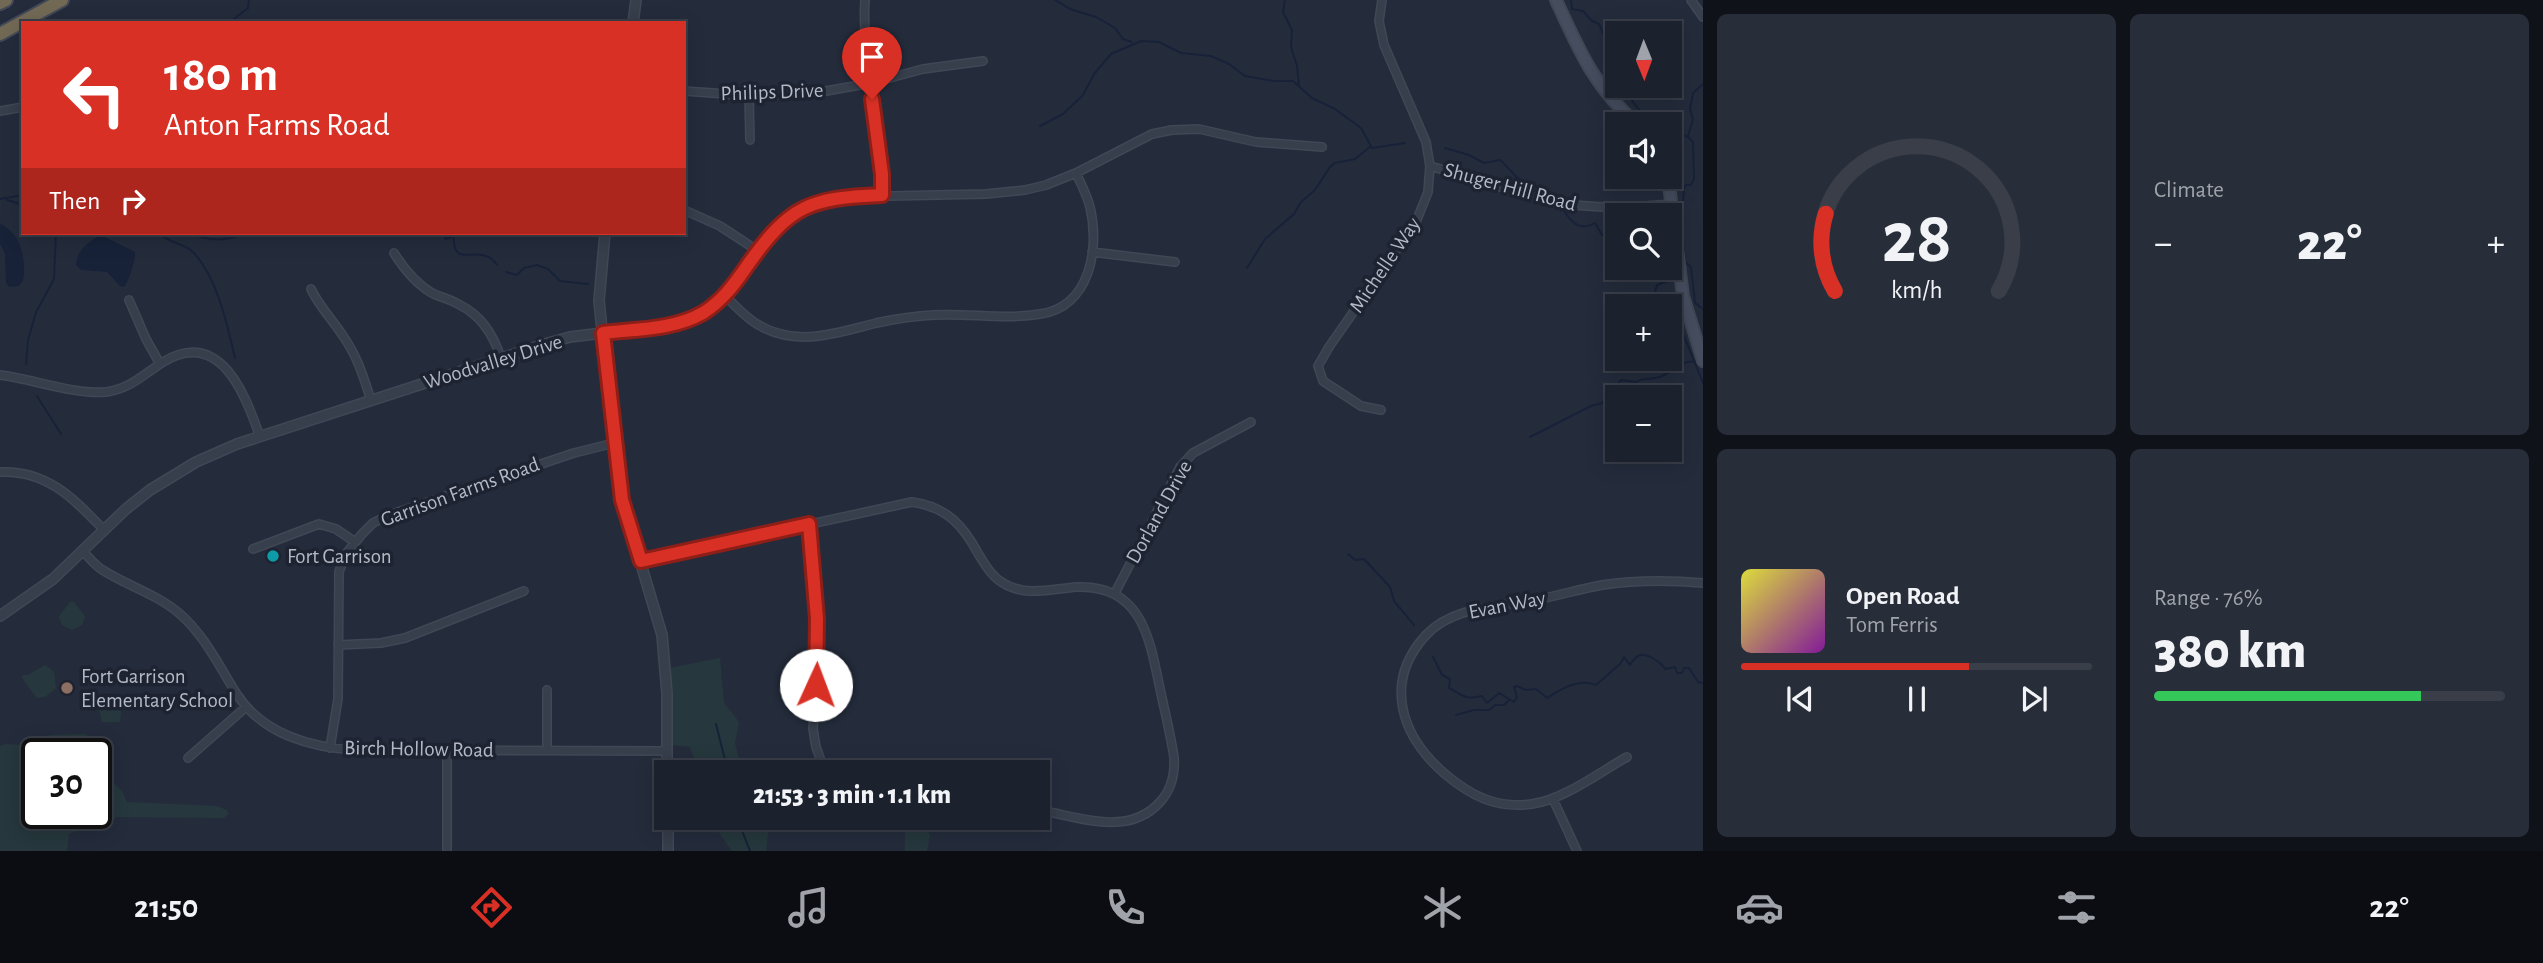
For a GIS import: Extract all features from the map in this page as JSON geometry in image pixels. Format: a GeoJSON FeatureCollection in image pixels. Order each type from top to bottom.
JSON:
{"type":"FeatureCollection","features":[{"type":"Feature","properties":{"kind":"highway"},"geometry":{"type":"LineString","coordinates":[[0,3],[6,0]]}},
{"type":"Feature","properties":{"kind":"highway"},"geometry":{"type":"LineString","coordinates":[[24,21],[62,0]]}},
{"type":"Feature","properties":{"kind":"highway"},"geometry":{"type":"LineString","coordinates":[[0,34],[21,22]]}},
{"type":"Feature","properties":{"kind":"main road"},"geometry":{"type":"LineString","coordinates":[[1556,0],[1598,84],[1623,112]]}},
{"type":"Feature","properties":{"kind":"main road"},"geometry":{"type":"LineString","coordinates":[[1681,280],[1690,325],[1703,361]]}},
{"type":"Feature","properties":{"kind":"street"},"geometry":{"type":"LineString","coordinates":[[633,21],[636,0]]}},
{"type":"Feature","properties":{"kind":"street"},"geometry":{"type":"LineString","coordinates":[[865,0],[870,83],[882,174],[882,195]]}},
{"type":"Feature","properties":{"kind":"street","name":"Michelle Way"},"geometry":{"type":"LineString","coordinates":[[1381,410],[1361,406],[1322,381],[1318,366],[1416,222],[1428,192],[1430,166],[1423,135],[1384,45],[1379,21],[1382,0]]}},
{"type":"Feature","properties":{"kind":"street"},"geometry":{"type":"LineString","coordinates":[[1691,0],[1703,17]]}},
{"type":"Feature","properties":{"kind":"street","name":"Philips Drive"},"geometry":{"type":"LineString","coordinates":[[686,91],[749,96],[815,93],[870,83],[923,69],[983,61]]}},
{"type":"Feature","properties":{"kind":"street"},"geometry":{"type":"LineString","coordinates":[[749,96],[750,140]]}},
{"type":"Feature","properties":{"kind":"street"},"geometry":{"type":"LineString","coordinates":[[0,111],[21,107]]}},
{"type":"Feature","properties":{"kind":"street","name":"Woodvalley Drive"},"geometry":{"type":"LineString","coordinates":[[0,616],[40,589],[139,498],[172,475],[217,452],[559,340],[683,321],[701,314],[725,296],[780,225],[810,206],[832,198],[1007,192],[1046,185],[1076,173],[1129,144],[1152,134],[1172,130],[1199,129],[1263,143],[1322,147]]}},
{"type":"Feature","properties":{"kind":"street","name":"Shuger Hill Road"},"geometry":{"type":"LineString","coordinates":[[1430,166],[1562,204],[1605,208]]}},
{"type":"Feature","properties":{"kind":"street"},"geometry":{"type":"LineString","coordinates":[[725,296],[756,323],[780,334],[804,338],[932,315],[1042,314],[1061,307],[1077,294],[1087,278],[1093,229],[1090,210],[1076,173]]}},
{"type":"Feature","properties":{"kind":"street"},"geometry":{"type":"LineString","coordinates":[[686,211],[720,226],[758,251]]}},
{"type":"Feature","properties":{"kind":"street"},"geometry":{"type":"LineString","coordinates":[[605,235],[598,288],[614,443],[622,500],[662,635],[667,684],[667,760]]}},
{"type":"Feature","properties":{"kind":"street"},"geometry":{"type":"LineString","coordinates":[[394,253],[419,284],[464,308],[482,322],[492,334],[501,358]]}},
{"type":"Feature","properties":{"kind":"street"},"geometry":{"type":"LineString","coordinates":[[1092,253],[1175,262]]}},
{"type":"Feature","properties":{"kind":"street"},"geometry":{"type":"LineString","coordinates":[[311,289],[325,314],[343,335],[354,354],[371,400]]}},
{"type":"Feature","properties":{"kind":"street"},"geometry":{"type":"LineString","coordinates":[[129,300],[160,364]]}},
{"type":"Feature","properties":{"kind":"street"},"geometry":{"type":"LineString","coordinates":[[0,375],[87,391],[108,391],[138,381],[169,359],[191,354],[207,356],[224,366],[245,396],[260,437]]}},
{"type":"Feature","properties":{"kind":"street","name":"Dorland Drive"},"geometry":{"type":"LineString","coordinates":[[1115,593],[1180,467],[1193,453],[1251,422]]}},
{"type":"Feature","properties":{"kind":"street","name":"Garrison Farms Road"},"geometry":{"type":"LineString","coordinates":[[330,748],[338,699],[338,578],[343,560],[368,527],[389,515],[574,453],[614,443]]}},
{"type":"Feature","properties":{"kind":"street"},"geometry":{"type":"LineString","coordinates":[[0,472],[22,473],[52,482],[76,501],[104,530]]}},
{"type":"Feature","properties":{"kind":"street"},"geometry":{"type":"LineString","coordinates":[[641,561],[904,503],[926,505],[957,520],[969,535],[989,571],[1008,586],[1032,591],[1085,587],[1115,593],[1136,613],[1147,634],[1174,757],[1171,785],[1167,794],[1154,808],[1131,821],[1102,822],[1050,812]]}},
{"type":"Feature","properties":{"kind":"street"},"geometry":{"type":"LineString","coordinates":[[253,549],[319,524],[337,529],[355,542]]}},
{"type":"Feature","properties":{"kind":"street"},"geometry":{"type":"LineString","coordinates":[[809,524],[817,628],[813,729],[821,760]]}},
{"type":"Feature","properties":{"kind":"street","name":"Birch Hollow Road"},"geometry":{"type":"LineString","coordinates":[[82,550],[102,570],[161,600],[182,615],[209,648],[246,707],[279,732],[307,743],[357,750],[667,751]]}},
{"type":"Feature","properties":{"kind":"street","name":"Evan Way"},"geometry":{"type":"LineString","coordinates":[[1627,757],[1553,799],[1523,805],[1488,801],[1462,789],[1424,754],[1409,732],[1402,710],[1403,678],[1417,646],[1433,629],[1442,622],[1474,610],[1617,583],[1703,583]]}},
{"type":"Feature","properties":{"kind":"street"},"geometry":{"type":"LineString","coordinates":[[338,645],[382,643],[405,638],[524,591]]}},
{"type":"Feature","properties":{"kind":"street"},"geometry":{"type":"LineString","coordinates":[[547,690],[547,751]]}},
{"type":"Feature","properties":{"kind":"street"},"geometry":{"type":"LineString","coordinates":[[188,758],[246,707]]}},
{"type":"Feature","properties":{"kind":"street"},"geometry":{"type":"LineString","coordinates":[[447,750],[447,851]]}},
{"type":"Feature","properties":{"kind":"street"},"geometry":{"type":"LineString","coordinates":[[1553,799],[1577,851]]}},
{"type":"Feature","properties":{"kind":"street"},"geometry":{"type":"LineString","coordinates":[[668,830],[668,851]]}},
{"type":"Feature","properties":{"kind":"shaded area"},"geometry":{"type":"Polygon","coordinates":[[[70,602],[74,602],[85,616],[82,625],[72,630],[62,625],[59,616],[70,602]]]}},
{"type":"Feature","properties":{"kind":"shaded area"},"geometry":{"type":"Polygon","coordinates":[[[720,658],[724,703],[739,722],[735,743],[739,760],[695,760],[691,747],[671,745],[670,668],[720,658]]]}},
{"type":"Feature","properties":{"kind":"shaded area"},"geometry":{"type":"Polygon","coordinates":[[[45,665],[54,672],[56,688],[45,697],[37,698],[22,678],[23,675],[45,665]]]}},
{"type":"Feature","properties":{"kind":"shaded area"},"geometry":{"type":"Polygon","coordinates":[[[107,699],[122,702],[120,722],[102,722],[99,709],[107,699]]]}},
{"type":"Feature","properties":{"kind":"shaded area"},"geometry":{"type":"Polygon","coordinates":[[[87,734],[87,738],[49,738],[49,735],[87,734]]]}},
{"type":"Feature","properties":{"kind":"shaded area"},"geometry":{"type":"Polygon","coordinates":[[[6,744],[21,746],[21,829],[80,829],[69,834],[67,851],[0,851],[0,746],[6,744]]]}},
{"type":"Feature","properties":{"kind":"shaded area"},"geometry":{"type":"Polygon","coordinates":[[[112,781],[122,791],[127,802],[216,806],[227,810],[228,814],[224,818],[117,817],[112,820],[112,781]]]}},
{"type":"Feature","properties":{"kind":"shaded area"},"geometry":{"type":"Polygon","coordinates":[[[717,830],[768,830],[766,851],[732,851],[717,830]]]}},
{"type":"Feature","properties":{"kind":"shaded area"},"geometry":{"type":"Polygon","coordinates":[[[905,830],[927,830],[930,835],[927,851],[905,851],[905,830]]]}},
{"type":"Feature","properties":{"kind":"water"},"geometry":{"type":"Polygon","coordinates":[[[0,223],[11,231],[20,246],[24,274],[19,286],[9,287],[6,283],[0,223]]]}},
{"type":"Feature","properties":{"kind":"water"},"geometry":{"type":"Polygon","coordinates":[[[101,235],[135,252],[132,270],[124,287],[107,272],[81,270],[76,265],[78,255],[84,247],[101,235]]]}},
{"type":"Feature","properties":{"kind":"waterway"},"geometry":{"type":"LineString","coordinates":[[232,21],[248,8],[249,0]]}},
{"type":"Feature","properties":{"kind":"waterway"},"geometry":{"type":"LineString","coordinates":[[1055,0],[1070,9],[1096,17],[1115,28],[1123,39],[1132,42]]}},
{"type":"Feature","properties":{"kind":"waterway"},"geometry":{"type":"LineString","coordinates":[[1285,0],[1283,12],[1292,30],[1291,47],[1299,86]]}},
{"type":"Feature","properties":{"kind":"waterway"},"geometry":{"type":"LineString","coordinates":[[1571,0],[1572,9],[1583,11],[1599,24],[1605,34]]}},
{"type":"Feature","properties":{"kind":"waterway"},"geometry":{"type":"LineString","coordinates":[[1040,126],[1063,114],[1083,95],[1094,74],[1111,54],[1141,41],[1159,42],[1181,53],[1211,56],[1229,64],[1245,76],[1293,81],[1312,98],[1335,109],[1361,128],[1372,148],[1405,143]]}},
{"type":"Feature","properties":{"kind":"waterway"},"geometry":{"type":"LineString","coordinates":[[1688,136],[1693,120],[1690,109],[1693,93],[1703,84]]}},
{"type":"Feature","properties":{"kind":"waterway"},"geometry":{"type":"LineString","coordinates":[[1630,98],[1641,112]]}},
{"type":"Feature","properties":{"kind":"waterway"},"geometry":{"type":"LineString","coordinates":[[1682,135],[1693,142],[1694,179],[1691,185],[1684,188],[1681,230],[1685,262],[1691,267],[1695,303],[1703,309]]}},
{"type":"Feature","properties":{"kind":"waterway"},"geometry":{"type":"LineString","coordinates":[[1247,268],[1265,239],[1294,214],[1330,167],[1335,163],[1355,159],[1371,146]]}},
{"type":"Feature","properties":{"kind":"waterway"},"geometry":{"type":"LineString","coordinates":[[1445,148],[1484,163],[1500,160],[1518,178],[1547,191],[1561,203]]}},
{"type":"Feature","properties":{"kind":"waterway"},"geometry":{"type":"LineString","coordinates":[[0,199],[21,195]]}},
{"type":"Feature","properties":{"kind":"waterway"},"geometry":{"type":"LineString","coordinates":[[7,200],[21,204]]}},
{"type":"Feature","properties":{"kind":"waterway"},"geometry":{"type":"LineString","coordinates":[[1562,208],[1576,224],[1589,226],[1595,223],[1602,235],[1605,233]]}},
{"type":"Feature","properties":{"kind":"waterway"},"geometry":{"type":"LineString","coordinates":[[26,364],[28,340],[36,312],[54,279],[56,235]]}},
{"type":"Feature","properties":{"kind":"waterway"},"geometry":{"type":"LineString","coordinates":[[162,235],[192,251],[201,261],[220,301],[235,358]]}},
{"type":"Feature","properties":{"kind":"waterway"},"geometry":{"type":"LineString","coordinates":[[197,235],[218,239],[239,235]]}},
{"type":"Feature","properties":{"kind":"waterway"},"geometry":{"type":"LineString","coordinates":[[443,235],[446,239],[453,236],[458,252],[485,256],[497,265]]}},
{"type":"Feature","properties":{"kind":"waterway"},"geometry":{"type":"LineString","coordinates":[[506,272],[517,275],[524,268],[537,265],[548,269],[560,281],[588,284]]}},
{"type":"Feature","properties":{"kind":"waterway"},"geometry":{"type":"LineString","coordinates":[[1655,294],[1657,285],[1670,280]]}},
{"type":"Feature","properties":{"kind":"waterway"},"geometry":{"type":"LineString","coordinates":[[1700,333],[1703,342]]}},
{"type":"Feature","properties":{"kind":"waterway"},"geometry":{"type":"LineString","coordinates":[[1682,335],[1703,383]]}},
{"type":"Feature","properties":{"kind":"waterway"},"geometry":{"type":"LineString","coordinates":[[1530,437],[1602,403],[1621,380],[1636,382],[1656,378],[1679,365],[1696,361]]}},
{"type":"Feature","properties":{"kind":"waterway"},"geometry":{"type":"LineString","coordinates":[[37,396],[61,434]]}},
{"type":"Feature","properties":{"kind":"waterway"},"geometry":{"type":"LineString","coordinates":[[1348,554],[1355,560],[1364,559],[1390,587],[1394,601],[1414,625]]}},
{"type":"Feature","properties":{"kind":"waterway"},"geometry":{"type":"LineString","coordinates":[[1433,657],[1442,675],[1450,679],[1449,688],[1467,697],[1482,696],[1487,703],[1499,693],[1514,702],[1517,697],[1514,687],[1517,686],[1526,690],[1536,689],[1547,698],[1576,684],[1596,685],[1621,663],[1624,657],[1630,665],[1641,655],[1653,658],[1665,669],[1675,667],[1677,673],[1689,668],[1698,682],[1703,683]]}},
{"type":"Feature","properties":{"kind":"waterway"},"geometry":{"type":"LineString","coordinates":[[1456,715],[1474,710],[1489,710],[1495,705],[1504,705],[1509,700]]}},
{"type":"Feature","properties":{"kind":"waterway"},"geometry":{"type":"LineString","coordinates":[[716,724],[725,760]]}},
{"type":"Feature","properties":{"kind":"waterway"},"geometry":{"type":"LineString","coordinates":[[742,830],[750,851]]}},
{"type":"Feature","properties":{"kind":"place","name":"Fort Garrison"},"geometry":{"type":"Point","coordinates":[273,556]}},
{"type":"Feature","properties":{"kind":"place","name":"Fort Garrison Elementary School"},"geometry":{"type":"Point","coordinates":[67,688]}},
{"type":"Feature","properties":{"kind":"route"},"geometry":{"type":"LineString","coordinates":[[816,685],[817,619],[809,524],[641,561],[622,500],[603,333],[673,324],[701,314],[725,296],[771,234],[789,218],[823,200],[882,195],[882,174],[872,99]]}}]}
